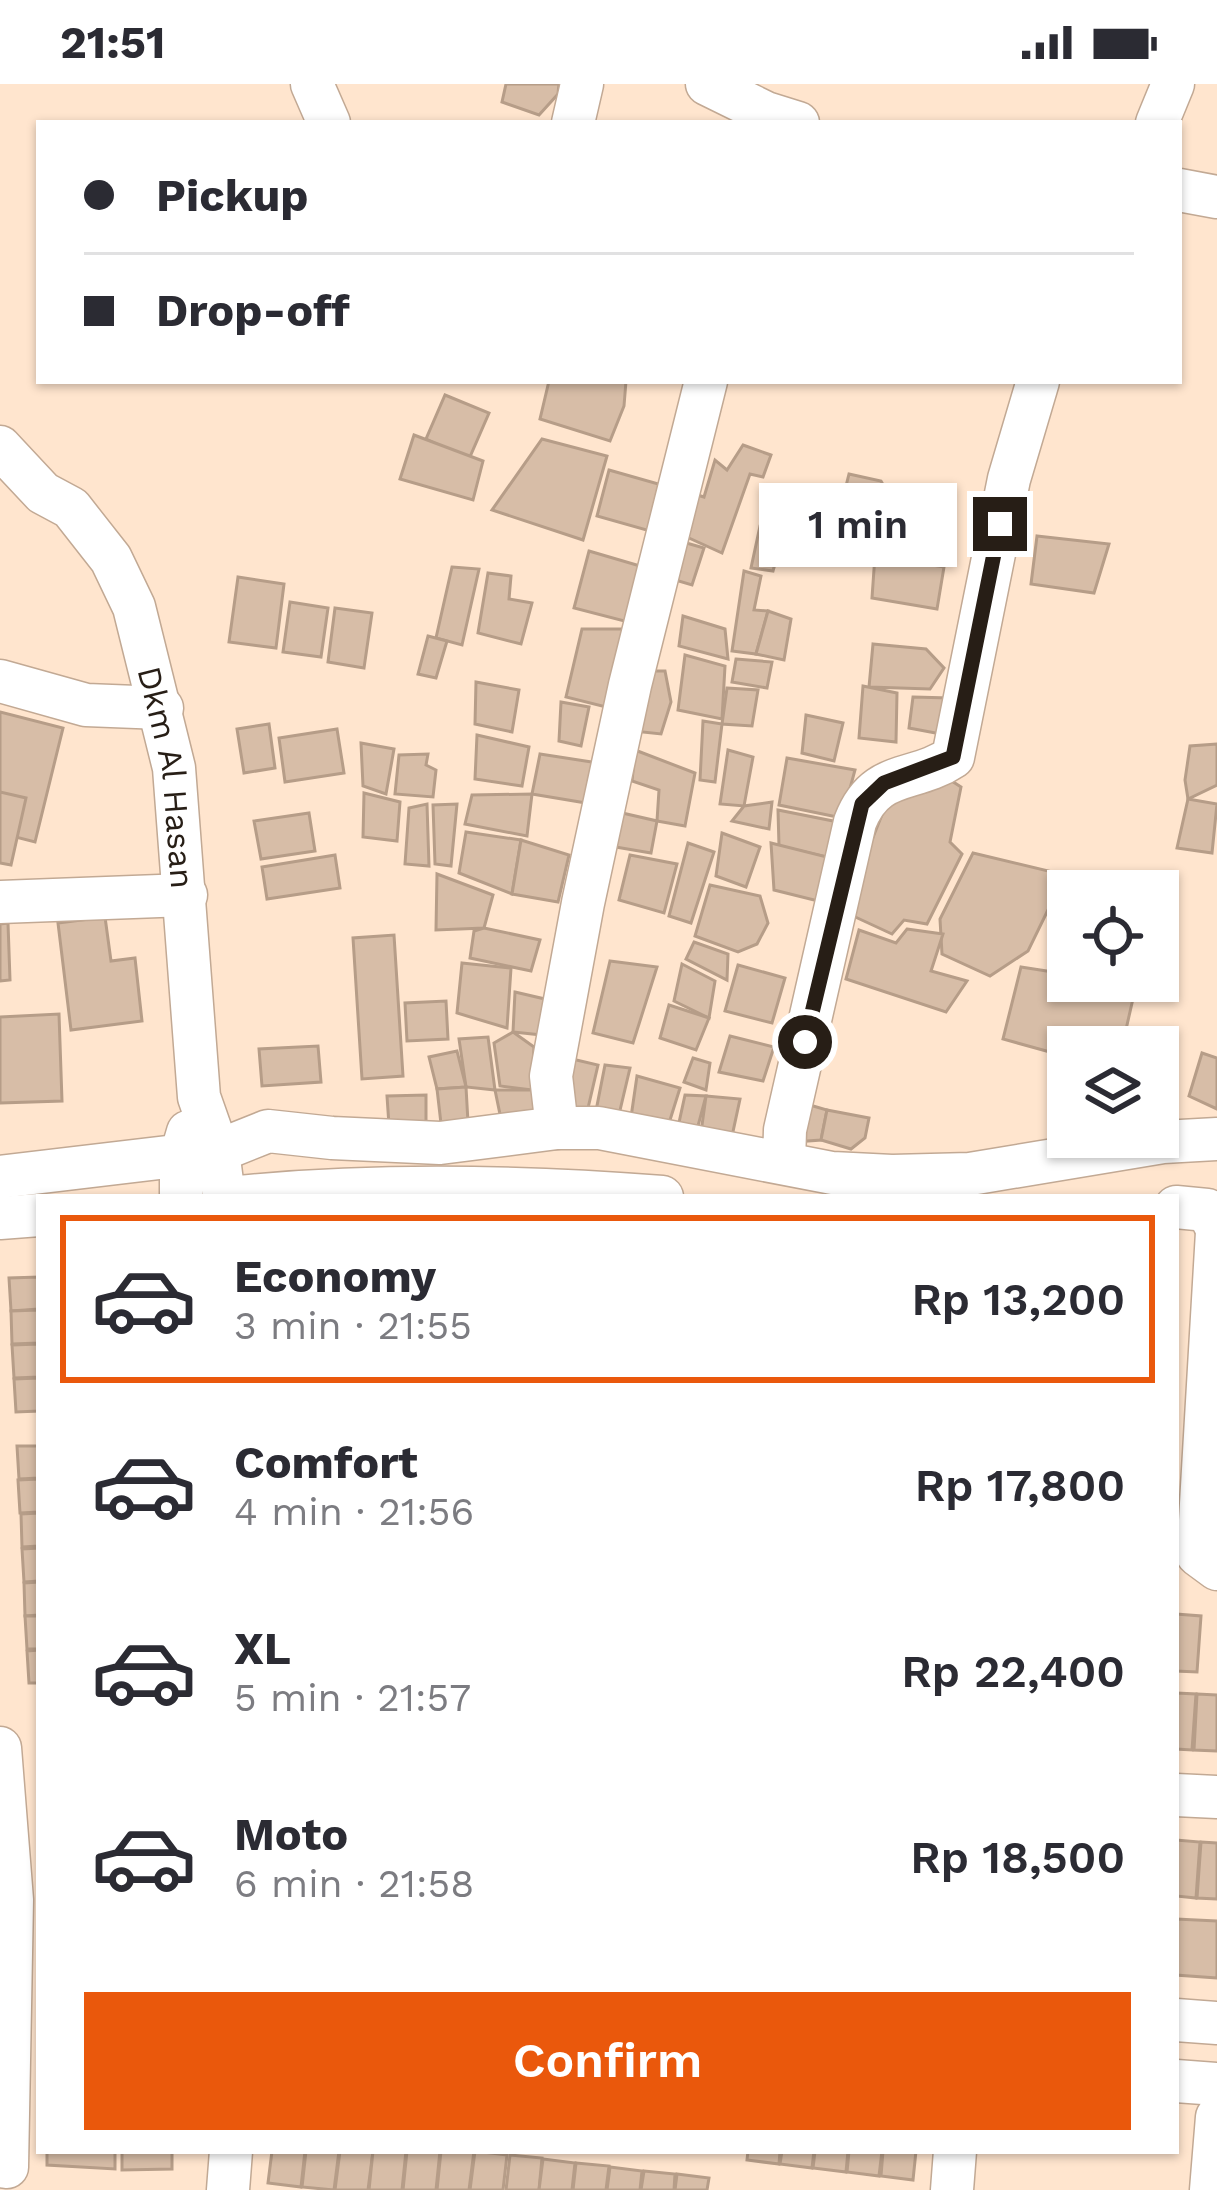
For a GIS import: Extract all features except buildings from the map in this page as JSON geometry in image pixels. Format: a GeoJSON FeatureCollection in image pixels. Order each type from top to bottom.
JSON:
{"type":"FeatureCollection","features":[{"type":"Feature","properties":{"kind":"street"},"geometry":{"type":"LineString","coordinates":[[312,84],[328,120]]}},
{"type":"Feature","properties":{"kind":"street"},"geometry":{"type":"LineString","coordinates":[[574,120],[582,84]]}},
{"type":"Feature","properties":{"kind":"street"},"geometry":{"type":"LineString","coordinates":[[707,84],[776,120]]}},
{"type":"Feature","properties":{"kind":"street"},"geometry":{"type":"LineString","coordinates":[[1158,120],[1173,84]]}},
{"type":"Feature","properties":{"kind":"street"},"geometry":{"type":"LineString","coordinates":[[1182,191],[1217,197]]}},
{"type":"Feature","properties":{"kind":"street"},"geometry":{"type":"LineString","coordinates":[[557,1128],[551,1076],[583,903],[630,685],[705,384]]}},
{"type":"Feature","properties":{"kind":"street"},"geometry":{"type":"LineString","coordinates":[[784,1162],[785,1130],[855,822],[869,794],[884,783],[953,757],[1009,479],[1036,384]]}},
{"type":"Feature","properties":{"kind":"street","name":"Dkm Al Hasan"},"geometry":{"type":"LineString","coordinates":[[0,447],[43,493],[71,508],[111,559],[134,607],[162,708],[174,768],[186,895],[200,1097],[194,1168]]}},
{"type":"Feature","properties":{"kind":"street"},"geometry":{"type":"LineString","coordinates":[[0,492],[43,493]]}},
{"type":"Feature","properties":{"kind":"street"},"geometry":{"type":"LineString","coordinates":[[0,681],[86,706],[162,708]]}},
{"type":"Feature","properties":{"kind":"street"},"geometry":{"type":"LineString","coordinates":[[0,902],[186,895]]}},
{"type":"Feature","properties":{"kind":"street"},"geometry":{"type":"LineString","coordinates":[[0,1177],[194,1168],[268,1131],[440,1143],[599,1127],[832,1172],[892,1177],[970,1174],[1163,1142],[1217,1139]]}},
{"type":"Feature","properties":{"kind":"street"},"geometry":{"type":"LineString","coordinates":[[194,1168],[221,1194]]}},
{"type":"Feature","properties":{"kind":"street"},"geometry":{"type":"LineString","coordinates":[[269,1194],[321,1189],[571,1194]]}},
{"type":"Feature","properties":{"kind":"street"},"geometry":{"type":"LineString","coordinates":[[1179,1207],[1207,1210],[1217,1230],[1197,1560]]}},
{"type":"Feature","properties":{"kind":"street"},"geometry":{"type":"LineString","coordinates":[[0,1218],[36,1215]]}},
{"type":"Feature","properties":{"kind":"street"},"geometry":{"type":"LineString","coordinates":[[0,1748],[17,1901],[3,2167]]}},
{"type":"Feature","properties":{"kind":"street"},"geometry":{"type":"LineString","coordinates":[[1179,1795],[1217,1797]]}},
{"type":"Feature","properties":{"kind":"street"},"geometry":{"type":"LineString","coordinates":[[1179,2020],[1217,2023]]}},
{"type":"Feature","properties":{"kind":"street"},"geometry":{"type":"LineString","coordinates":[[1179,2080],[1217,2084]]}},
{"type":"Feature","properties":{"kind":"street"},"geometry":{"type":"LineString","coordinates":[[1211,2190],[1217,2117]]}},
{"type":"Feature","properties":{"kind":"street"},"geometry":{"type":"LineString","coordinates":[[228,2190],[231,2154]]}},
{"type":"Feature","properties":{"kind":"street"},"geometry":{"type":"LineString","coordinates":[[952,2190],[955,2154]]}},
{"type":"Feature","properties":{"kind":"route"},"geometry":{"type":"LineString","coordinates":[[805,1042],[862,804],[884,783],[953,757],[1000,524]]}}]}
